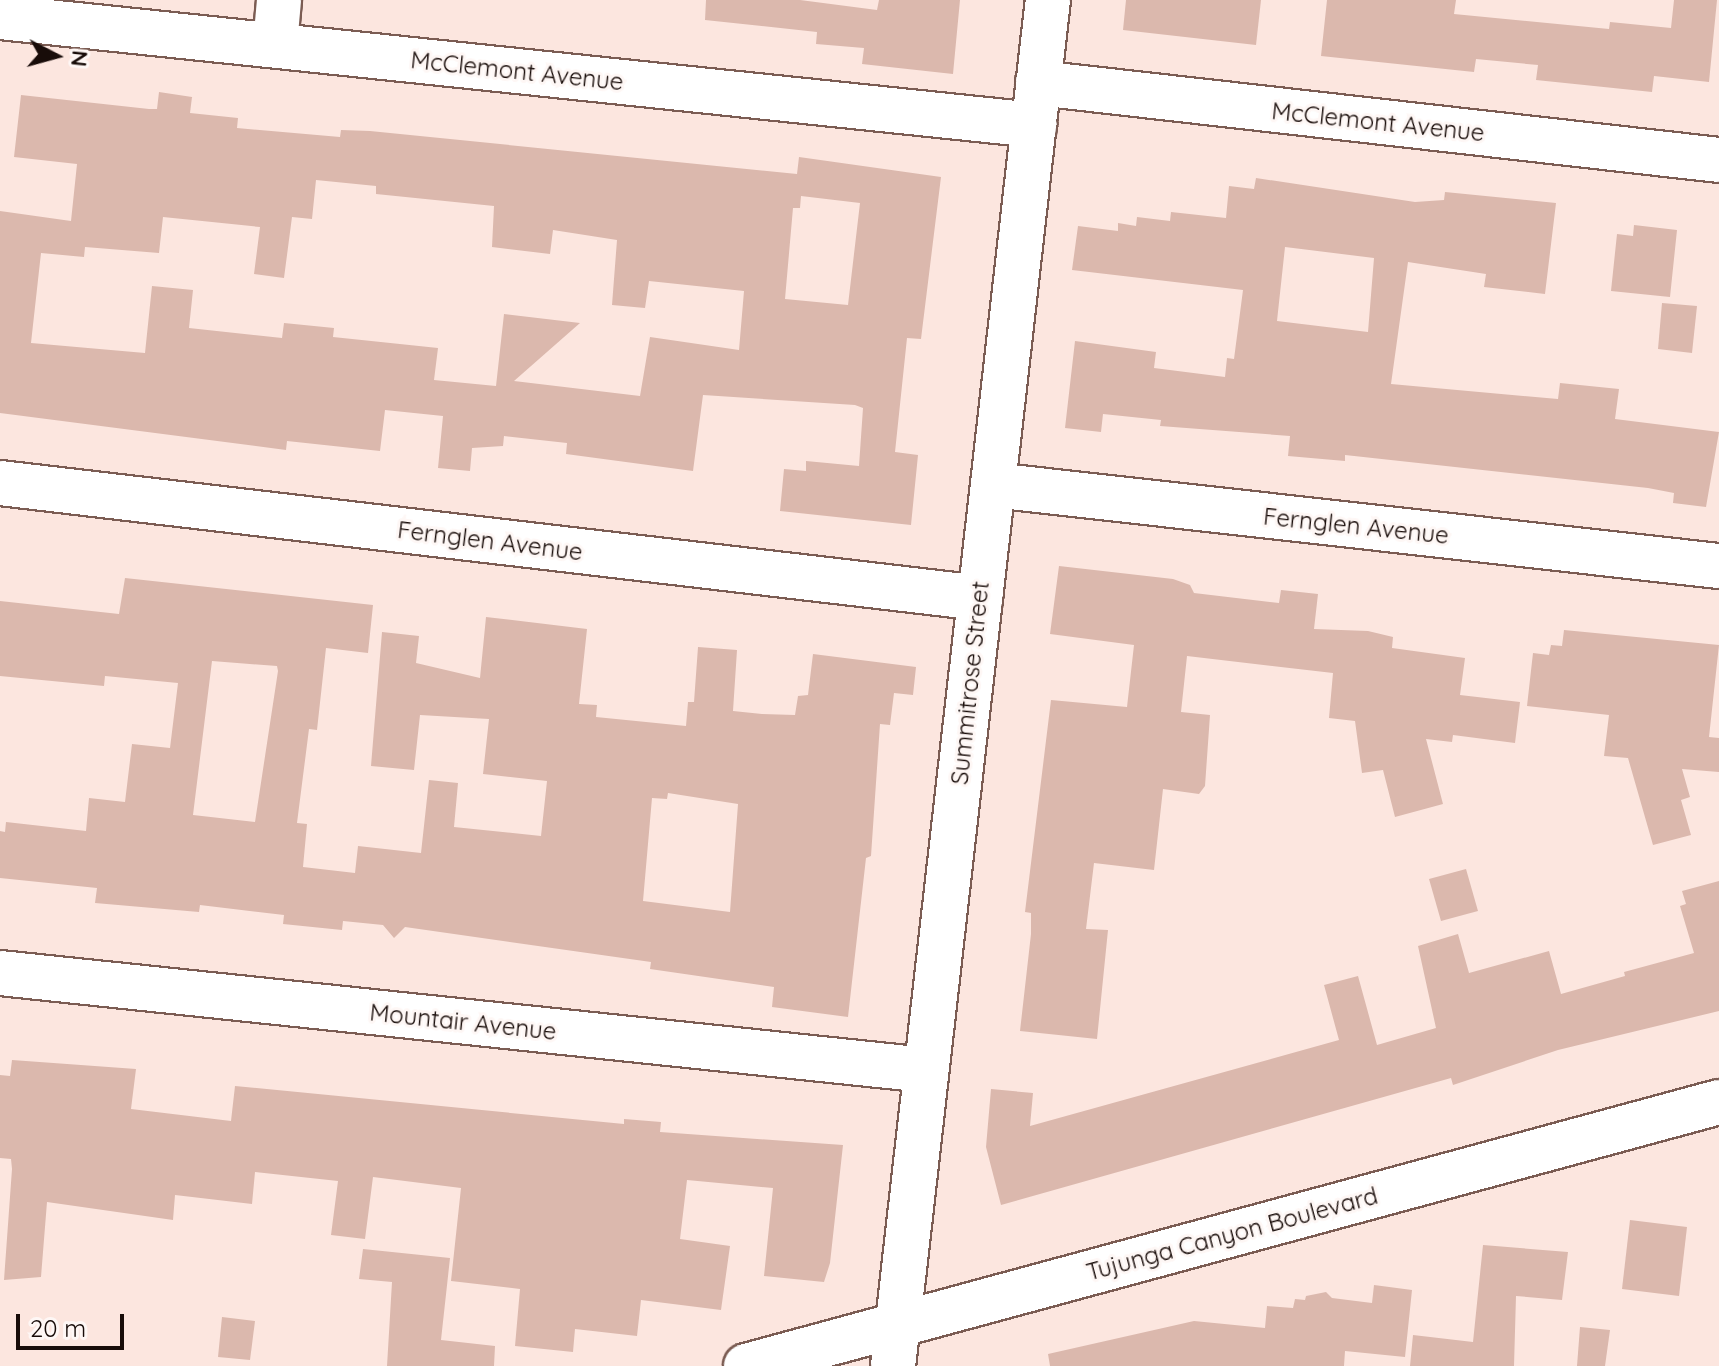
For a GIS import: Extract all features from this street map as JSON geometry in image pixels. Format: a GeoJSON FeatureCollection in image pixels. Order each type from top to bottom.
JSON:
{"type":"FeatureCollection","features":[{"type":"Feature","properties":{"kind":"street"},"geometry":{"type":"LineString","coordinates":[[275,45],[279,0]]}},
{"type":"Feature","properties":{"kind":"street","name":"Summitrose Street"},"geometry":{"type":"LineString","coordinates":[[895,1345],[1048,0]]}},
{"type":"Feature","properties":{"kind":"street","name":"McClemont Avenue"},"geometry":{"type":"LineString","coordinates":[[0,17],[275,45],[1719,160]]}},
{"type":"Feature","properties":{"kind":"street","name":"Fernglen Avenue"},"geometry":{"type":"LineString","coordinates":[[0,483],[980,598]]}},
{"type":"Feature","properties":{"kind":"street","name":"Fernglen Avenue"},"geometry":{"type":"LineString","coordinates":[[993,485],[1719,566]]}},
{"type":"Feature","properties":{"kind":"street","name":"Mountair Avenue"},"geometry":{"type":"LineString","coordinates":[[0,973],[926,1070]]}},
{"type":"Feature","properties":{"kind":"street","name":"Tujunga Canyon Boulevard"},"geometry":{"type":"LineString","coordinates":[[746,1366],[895,1345],[1719,1102]]}},
{"type":"Feature","properties":{"kind":"building"},"geometry":{"type":"Polygon","coordinates":[[[706,0],[800,0],[877,10],[879,0],[960,0],[953,74],[862,64],[864,48],[816,44],[817,32],[705,20],[706,0]]]}},
{"type":"Feature","properties":{"kind":"building"},"geometry":{"type":"Polygon","coordinates":[[[1126,0],[1261,0],[1256,45],[1123,30],[1126,0]]]}},
{"type":"Feature","properties":{"kind":"building"},"geometry":{"type":"Polygon","coordinates":[[[1327,0],[1456,0],[1454,14],[1609,29],[1610,22],[1671,28],[1674,0],[1717,0],[1709,82],[1654,76],[1652,92],[1536,80],[1538,65],[1476,59],[1474,72],[1321,56],[1327,0]]]}},
{"type":"Feature","properties":{"kind":"building"},"geometry":{"type":"Polygon","coordinates":[[[159,92],[192,97],[190,113],[238,118],[237,128],[340,137],[341,130],[370,131],[797,174],[799,157],[941,177],[921,339],[907,338],[895,452],[918,455],[911,525],[780,511],[784,469],[806,471],[806,461],[859,466],[863,408],[855,405],[703,395],[693,471],[566,454],[567,443],[504,436],[503,446],[472,448],[470,471],[438,468],[443,416],[385,410],[380,451],[287,441],[286,450],[0,413],[0,211],[71,221],[77,164],[14,157],[21,95],[157,109],[159,92]],[[316,180],[312,219],[292,217],[284,278],[254,274],[260,227],[163,217],[159,253],[85,247],[84,257],[41,253],[31,343],[145,353],[152,286],[193,290],[189,328],[282,338],[284,323],[334,328],[333,337],[438,348],[434,380],[496,386],[504,314],[580,323],[514,381],[640,396],[650,337],[739,350],[744,291],[649,281],[645,308],[612,305],[617,240],[553,230],[550,254],[492,247],[494,206],[376,194],[376,186],[316,180]],[[801,196],[800,208],[793,208],[785,299],[848,305],[860,203],[801,196]]]}},
{"type":"Feature","properties":{"kind":"building"},"geometry":{"type":"Polygon","coordinates":[[[1256,178],[1415,202],[1444,200],[1445,192],[1556,203],[1545,294],[1484,287],[1486,274],[1408,262],[1391,384],[1558,399],[1560,383],[1619,389],[1615,419],[1719,432],[1706,507],[1673,503],[1674,493],[1648,488],[1345,455],[1345,461],[1288,456],[1290,436],[1160,426],[1161,420],[1103,414],[1101,432],[1065,428],[1075,341],[1156,352],[1154,368],[1225,377],[1227,358],[1234,359],[1243,290],[1072,270],[1078,226],[1118,231],[1118,223],[1136,226],[1137,217],[1170,221],[1171,212],[1226,218],[1229,186],[1254,189],[1256,178]],[[1285,247],[1277,321],[1368,332],[1374,258],[1285,247]]]}},
{"type":"Feature","properties":{"kind":"building"},"geometry":{"type":"Polygon","coordinates":[[[1634,225],[1677,230],[1670,297],[1611,291],[1617,234],[1633,236],[1634,225]]]}},
{"type":"Feature","properties":{"kind":"building"},"geometry":{"type":"Polygon","coordinates":[[[1662,303],[1697,306],[1692,353],[1658,349],[1662,303]]]}},
{"type":"Feature","properties":{"kind":"building"},"geometry":{"type":"Polygon","coordinates":[[[1059,566],[1173,579],[1190,585],[1194,593],[1279,603],[1281,590],[1318,594],[1314,629],[1368,631],[1393,637],[1392,648],[1465,658],[1460,695],[1520,702],[1515,743],[1453,735],[1452,742],[1426,739],[1443,804],[1395,817],[1383,770],[1362,773],[1355,721],[1329,718],[1333,673],[1187,656],[1181,712],[1210,715],[1205,786],[1199,794],[1163,789],[1154,870],[1094,863],[1086,929],[1108,930],[1097,1039],[1020,1031],[1031,934],[1031,913],[1025,912],[1051,700],[1127,707],[1134,645],[1050,634],[1059,566]]]}},
{"type":"Feature","properties":{"kind":"building"},"geometry":{"type":"Polygon","coordinates":[[[125,578],[373,605],[368,653],[326,648],[317,730],[309,729],[297,823],[307,824],[303,867],[355,873],[358,846],[421,853],[429,780],[458,783],[454,827],[541,836],[547,781],[483,774],[489,719],[420,715],[414,770],[371,766],[382,632],[419,636],[416,663],[480,678],[486,617],[587,629],[579,704],[597,705],[596,717],[686,726],[688,702],[694,702],[698,647],[737,650],[733,711],[762,714],[795,715],[798,696],[808,695],[813,654],[916,667],[913,695],[894,693],[890,725],[880,724],[871,856],[866,858],[848,1017],[772,1007],[774,987],[650,969],[651,962],[405,927],[394,938],[383,925],[343,921],[342,930],[283,924],[284,915],[200,905],[199,912],[95,903],[97,888],[0,878],[0,831],[5,832],[6,822],[86,831],[89,798],[125,802],[132,744],[170,748],[178,683],[105,676],[104,686],[0,676],[0,601],[119,614],[125,578]],[[212,661],[193,815],[255,822],[277,666],[212,661]],[[668,793],[667,799],[652,798],[643,901],[730,912],[738,804],[668,793]]]}},
{"type":"Feature","properties":{"kind":"building"},"geometry":{"type":"Polygon","coordinates":[[[1564,630],[1719,645],[1709,737],[1719,738],[1719,772],[1682,769],[1690,797],[1681,800],[1691,835],[1653,845],[1628,758],[1604,756],[1609,715],[1527,706],[1533,653],[1549,655],[1551,645],[1562,646],[1564,630]]]}},
{"type":"Feature","properties":{"kind":"building"},"geometry":{"type":"Polygon","coordinates":[[[1466,869],[1478,911],[1441,921],[1429,879],[1466,869]]]}},
{"type":"Feature","properties":{"kind":"building"},"geometry":{"type":"Polygon","coordinates":[[[1719,881],[1719,1011],[1558,1050],[1453,1085],[1451,1078],[1001,1205],[986,1147],[991,1089],[1033,1093],[1030,1126],[1339,1040],[1324,985],[1358,976],[1377,1045],[1436,1028],[1418,946],[1458,934],[1469,973],[1549,951],[1561,994],[1625,976],[1624,972],[1694,953],[1680,906],[1686,904],[1682,891],[1719,881]]]}},
{"type":"Feature","properties":{"kind":"building"},"geometry":{"type":"Polygon","coordinates":[[[12,1060],[136,1069],[131,1109],[231,1121],[235,1086],[624,1124],[624,1119],[661,1122],[660,1132],[843,1145],[830,1263],[824,1282],[764,1276],[773,1188],[687,1180],[680,1239],[730,1246],[721,1310],[641,1300],[637,1336],[575,1329],[573,1352],[515,1346],[520,1289],[451,1281],[461,1188],[373,1177],[365,1239],[331,1235],[338,1181],[255,1172],[252,1204],[175,1195],[173,1220],[47,1202],[41,1277],[4,1280],[12,1169],[11,1159],[0,1158],[0,1075],[10,1076],[12,1060]]]}},
{"type":"Feature","properties":{"kind":"building"},"geometry":{"type":"Polygon","coordinates":[[[1630,1220],[1687,1227],[1679,1296],[1622,1289],[1630,1220]]]}},
{"type":"Feature","properties":{"kind":"building"},"geometry":{"type":"Polygon","coordinates":[[[1483,1245],[1568,1252],[1562,1300],[1516,1296],[1514,1366],[1410,1366],[1413,1335],[1473,1342],[1483,1245]]]}},
{"type":"Feature","properties":{"kind":"building"},"geometry":{"type":"Polygon","coordinates":[[[363,1249],[450,1258],[441,1340],[495,1346],[494,1366],[387,1366],[392,1282],[359,1279],[363,1249]]]}},
{"type":"Feature","properties":{"kind":"building"},"geometry":{"type":"Polygon","coordinates":[[[1374,1285],[1412,1290],[1405,1357],[1345,1351],[1344,1366],[1050,1366],[1048,1354],[1194,1321],[1265,1328],[1267,1306],[1293,1308],[1295,1299],[1305,1300],[1306,1296],[1326,1292],[1332,1298],[1372,1303],[1374,1285]]]}},
{"type":"Feature","properties":{"kind":"building"},"geometry":{"type":"Polygon","coordinates":[[[222,1317],[255,1321],[250,1360],[218,1357],[222,1317]]]}},
{"type":"Feature","properties":{"kind":"building"},"geometry":{"type":"Polygon","coordinates":[[[1580,1327],[1610,1330],[1605,1366],[1577,1366],[1580,1327]]]}}]}
